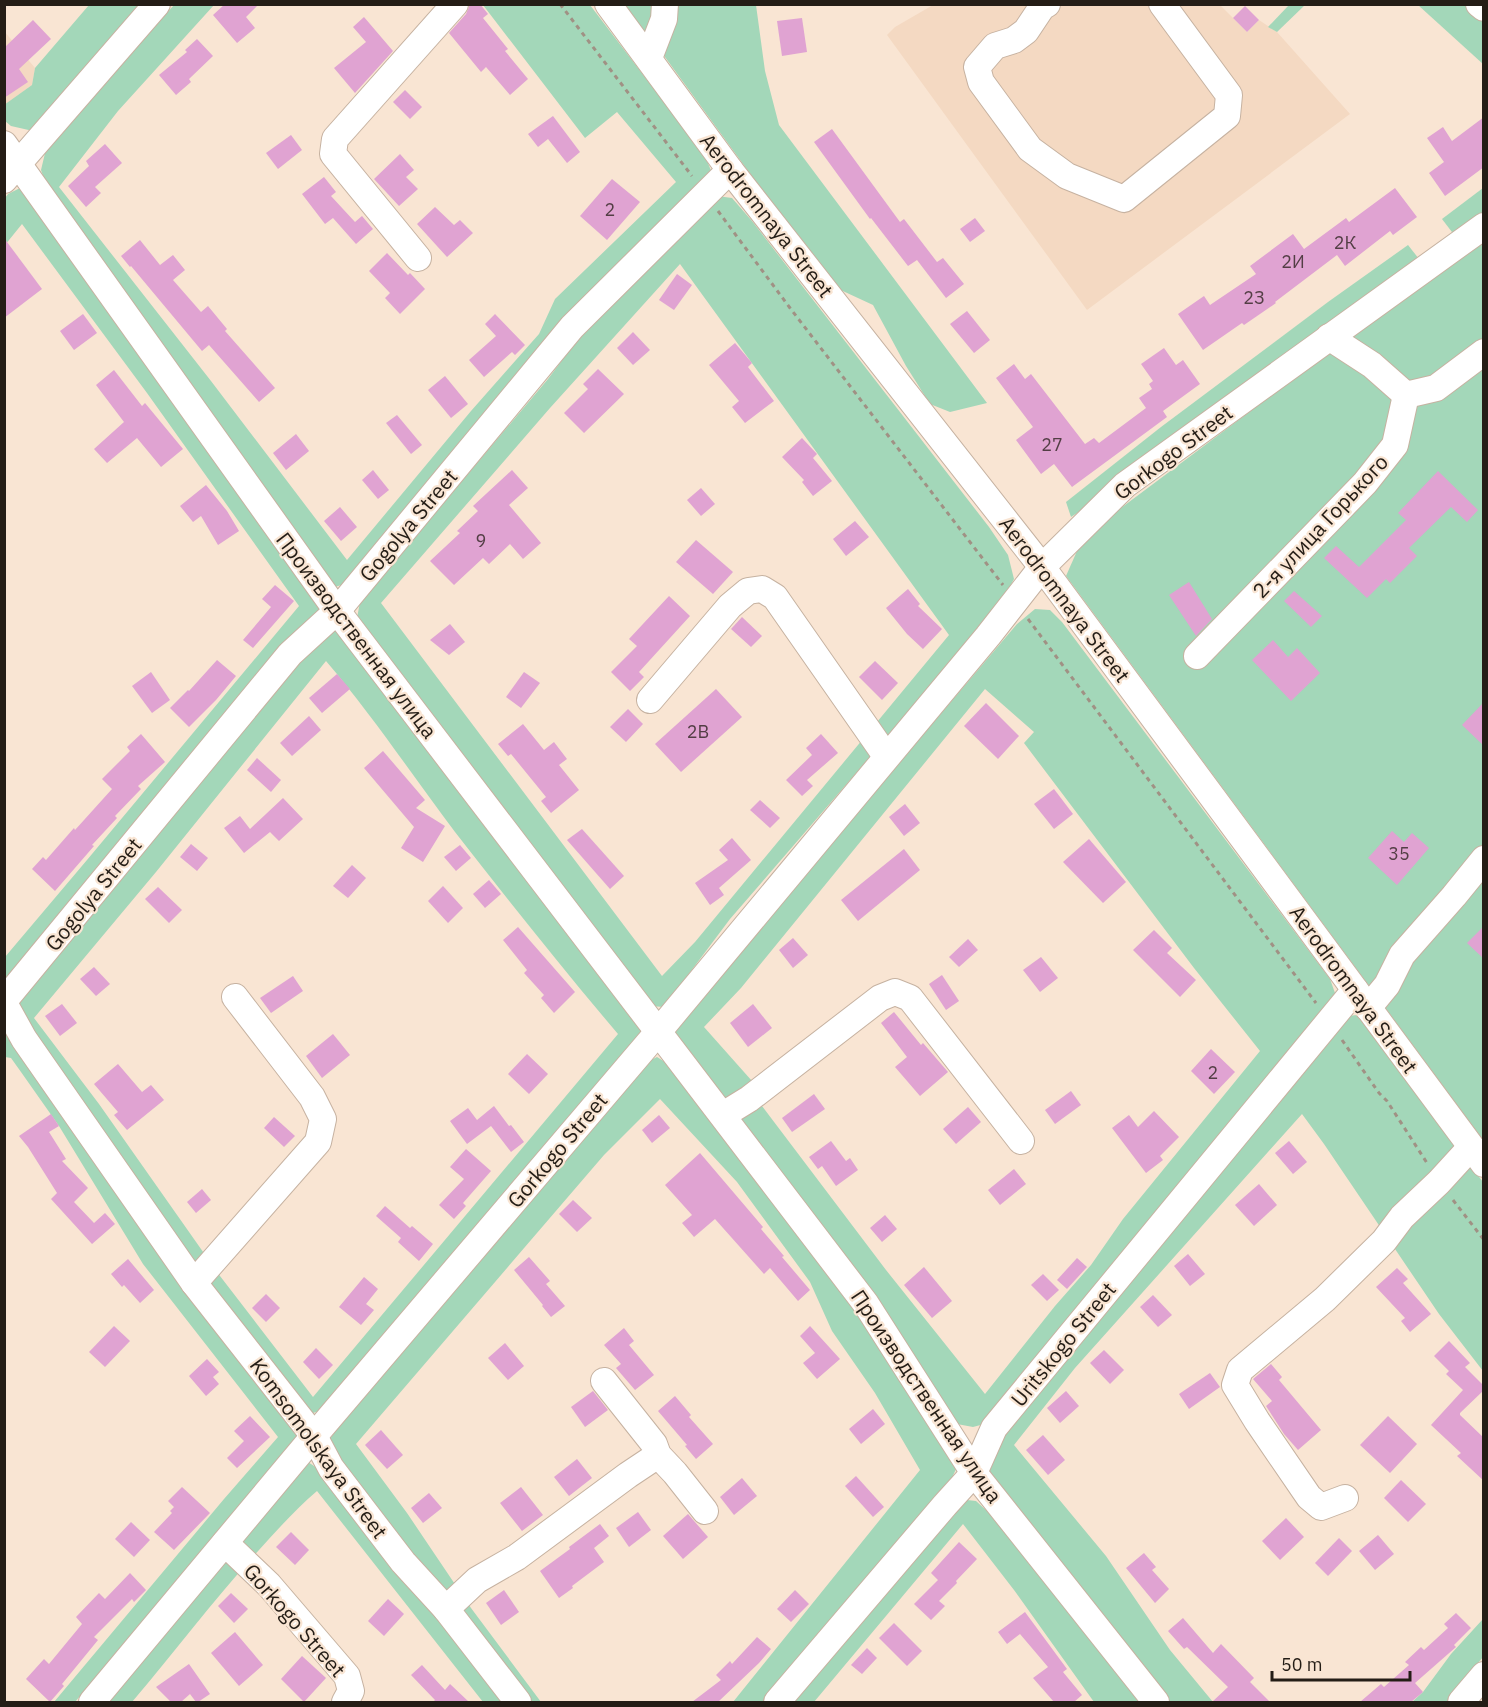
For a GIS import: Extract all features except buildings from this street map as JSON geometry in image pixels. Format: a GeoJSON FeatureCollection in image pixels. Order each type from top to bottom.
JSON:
{"type":"FeatureCollection","features":[{"type":"Feature","properties":{"kind":"street"},"geometry":{"type":"LineString","coordinates":[[9,162],[157,4]]}},
{"type":"Feature","properties":{"kind":"street"},"geometry":{"type":"LineString","coordinates":[[418,258],[333,154],[335,140],[455,4]]}},
{"type":"Feature","properties":{"kind":"street","name":"Aerodromnaya Street"},"geometry":{"type":"LineString","coordinates":[[608,4],[730,170],[1042,567],[1477,1155],[1439,1182],[1402,1216],[1384,1241],[1325,1299],[1240,1370],[1235,1385],[1310,1497],[1321,1507],[1345,1498]]}},
{"type":"Feature","properties":{"kind":"street"},"geometry":{"type":"LineString","coordinates":[[649,58],[664,19],[664,4]]}},
{"type":"Feature","properties":{"kind":"street"},"geometry":{"type":"LineString","coordinates":[[1047,4],[1042,7],[1026,31],[1014,39],[995,46],[977,67],[981,82],[1030,149],[1066,176],[1124,199],[1227,116],[1229,95],[1162,4]]}},
{"type":"Feature","properties":{"kind":"street"},"geometry":{"type":"LineString","coordinates":[[1479,4],[1484,8]]}},
{"type":"Feature","properties":{"kind":"street","name":"Производственная улица"},"geometry":{"type":"LineString","coordinates":[[9,162],[337,612],[866,1304],[974,1473],[1156,1702]]}},
{"type":"Feature","properties":{"kind":"street","name":"Gogolya Street"},"geometry":{"type":"LineString","coordinates":[[4,1002],[290,654],[337,612],[572,327],[730,170]]}},
{"type":"Feature","properties":{"kind":"street","name":"Gorkogo Street"},"geometry":{"type":"LineString","coordinates":[[92,1702],[314,1436],[658,1032],[988,636],[1042,567],[1125,485],[1484,226]]}},
{"type":"Feature","properties":{"kind":"street"},"geometry":{"type":"LineString","coordinates":[[1329,337],[1372,365],[1406,395],[1436,388],[1484,352]]}},
{"type":"Feature","properties":{"kind":"street","name":"2-я улица Горького"},"geometry":{"type":"LineString","coordinates":[[1197,656],[1365,483],[1395,445],[1406,395]]}},
{"type":"Feature","properties":{"kind":"street"},"geometry":{"type":"LineString","coordinates":[[650,700],[730,606],[748,591],[762,589],[775,597],[886,756]]}},
{"type":"Feature","properties":{"kind":"street","name":"Uritskogo Street"},"geometry":{"type":"LineString","coordinates":[[777,1702],[974,1473],[994,1428],[1361,999],[1387,985],[1402,955],[1484,859]]}},
{"type":"Feature","properties":{"kind":"street"},"geometry":{"type":"LineString","coordinates":[[723,1115],[749,1099],[880,998],[895,992],[910,998],[1021,1141]]}},
{"type":"Feature","properties":{"kind":"street"},"geometry":{"type":"LineString","coordinates":[[194,1284],[318,1142],[323,1119],[312,1097],[236,997]]}},
{"type":"Feature","properties":{"kind":"street","name":"Komsomolskaya Street"},"geometry":{"type":"LineString","coordinates":[[4,1002],[24,1040],[194,1284],[314,1436],[331,1468],[403,1562],[446,1609],[518,1702]]}},
{"type":"Feature","properties":{"kind":"street"},"geometry":{"type":"LineString","coordinates":[[604,1381],[654,1444],[658,1455],[705,1511]]}},
{"type":"Feature","properties":{"kind":"street"},"geometry":{"type":"LineString","coordinates":[[446,1609],[477,1580],[518,1557],[628,1474],[658,1455]]}},
{"type":"Feature","properties":{"kind":"street","name":"Gorkogo Street"},"geometry":{"type":"LineString","coordinates":[[225,1543],[269,1585],[347,1676],[351,1690],[345,1702]]}},
{"type":"Feature","properties":{"kind":"street"},"geometry":{"type":"LineString","coordinates":[[1461,1702],[1484,1675]]}},
{"type":"Feature","properties":{"kind":"shaded area"},"geometry":{"type":"Polygon","coordinates":[[[933,5],[1220,5],[1247,32],[1259,20],[1277,32],[1350,114],[1087,310],[887,35],[895,27],[933,5]]]}},
{"type":"Feature","properties":{"kind":"shaded area"},"geometry":{"type":"Polygon","coordinates":[[[4,31],[35,68],[32,85],[5,105],[4,31]]]}},
{"type":"Feature","properties":{"kind":"green space"},"geometry":{"type":"Polygon","coordinates":[[[89,5],[144,5],[33,131],[11,126],[5,121],[4,105],[32,85],[35,68],[89,5]]]}},
{"type":"Feature","properties":{"kind":"green space"},"geometry":{"type":"Polygon","coordinates":[[[174,5],[214,5],[118,111],[59,187],[347,560],[471,411],[539,334],[555,299],[676,182],[617,112],[585,138],[483,5],[590,5],[705,156],[712,173],[354,581],[335,587],[50,195],[41,170],[46,149],[174,5]]]}},
{"type":"Feature","properties":{"kind":"green space"},"geometry":{"type":"Polygon","coordinates":[[[622,5],[660,5],[648,37],[622,5]]]}},
{"type":"Feature","properties":{"kind":"green space"},"geometry":{"type":"Polygon","coordinates":[[[671,5],[756,5],[765,71],[779,125],[987,403],[950,412],[930,404],[906,366],[873,305],[832,286],[662,53],[671,5]]]}},
{"type":"Feature","properties":{"kind":"green space"},"geometry":{"type":"Polygon","coordinates":[[[1289,5],[1305,5],[1277,32],[1268,27],[1289,5]]]}},
{"type":"Feature","properties":{"kind":"green space"},"geometry":{"type":"Polygon","coordinates":[[[1418,5],[1466,5],[1483,20],[1483,64],[1418,5]]]}},
{"type":"Feature","properties":{"kind":"green space"},"geometry":{"type":"Polygon","coordinates":[[[20,188],[315,596],[319,611],[11,978],[5,978],[5,957],[299,606],[147,393],[22,224],[5,245],[5,198],[20,188]]]}},
{"type":"Feature","properties":{"kind":"green space"},"geometry":{"type":"Polygon","coordinates":[[[1483,188],[1483,214],[1455,236],[1442,219],[1483,188]]]}},
{"type":"Feature","properties":{"kind":"green space"},"geometry":{"type":"Polygon","coordinates":[[[717,196],[732,198],[989,527],[1008,555],[1014,579],[997,610],[730,919],[664,1007],[650,1006],[357,618],[360,602],[548,379],[593,319],[717,196]],[[680,264],[550,408],[381,603],[662,976],[695,942],[949,635],[680,264]]]}},
{"type":"Feature","properties":{"kind":"green space"},"geometry":{"type":"Polygon","coordinates":[[[1483,237],[1483,1140],[1066,576],[1077,551],[1117,511],[1483,237]]]}},
{"type":"Feature","properties":{"kind":"green space"},"geometry":{"type":"Polygon","coordinates":[[[1408,245],[1419,259],[1104,495],[1071,517],[1066,502],[1161,427],[1408,245]]]}},
{"type":"Feature","properties":{"kind":"green space"},"geometry":{"type":"Polygon","coordinates":[[[1035,609],[1050,610],[1062,622],[1330,979],[1335,993],[1333,1006],[988,1423],[973,1427],[957,1424],[673,1036],[679,1022],[1017,624],[1035,609]],[[985,689],[741,988],[704,1027],[752,1081],[762,1106],[886,1270],[985,1394],[1091,1265],[1123,1219],[1260,1051],[1194,968],[1024,743],[1034,732],[985,689]]]}},
{"type":"Feature","properties":{"kind":"green space"},"geometry":{"type":"Polygon","coordinates":[[[333,629],[349,639],[642,1022],[642,1032],[325,1409],[310,1414],[211,1292],[15,1005],[323,633],[333,629]],[[326,661],[156,872],[34,1018],[99,1104],[220,1276],[313,1397],[618,1034],[455,832],[326,661]]]}},
{"type":"Feature","properties":{"kind":"green space"},"geometry":{"type":"Polygon","coordinates":[[[1356,1015],[1367,1023],[1483,1182],[1483,1371],[1439,1314],[1302,1114],[1075,1368],[1014,1445],[1106,1556],[1170,1650],[1213,1702],[1166,1702],[989,1478],[988,1456],[1001,1430],[1343,1017],[1356,1015]]]}},
{"type":"Feature","properties":{"kind":"green space"},"geometry":{"type":"Polygon","coordinates":[[[4,1029],[299,1434],[289,1451],[75,1702],[54,1702],[278,1437],[143,1264],[59,1126],[11,1058],[5,1057],[4,1029]]]}},
{"type":"Feature","properties":{"kind":"green space"},"geometry":{"type":"Polygon","coordinates":[[[657,1057],[673,1067],[780,1202],[867,1328],[957,1467],[950,1482],[765,1702],[733,1702],[920,1470],[875,1393],[832,1331],[810,1282],[737,1182],[660,1099],[604,1155],[356,1444],[407,1513],[471,1608],[541,1702],[530,1702],[420,1567],[334,1455],[330,1439],[345,1417],[645,1063],[657,1057]]]}},
{"type":"Feature","properties":{"kind":"green space"},"geometry":{"type":"Polygon","coordinates":[[[308,1462],[323,1472],[511,1702],[483,1702],[317,1491],[242,1569],[132,1702],[103,1702],[308,1462]]]}},
{"type":"Feature","properties":{"kind":"green space"},"geometry":{"type":"Polygon","coordinates":[[[967,1500],[976,1501],[999,1522],[1139,1702],[1094,1702],[1014,1590],[963,1524],[814,1702],[792,1702],[901,1572],[967,1500]]]}},
{"type":"Feature","properties":{"kind":"green space"},"geometry":{"type":"Polygon","coordinates":[[[1483,1619],[1483,1657],[1446,1702],[1412,1702],[1423,1692],[1451,1654],[1483,1619]]]}}]}
